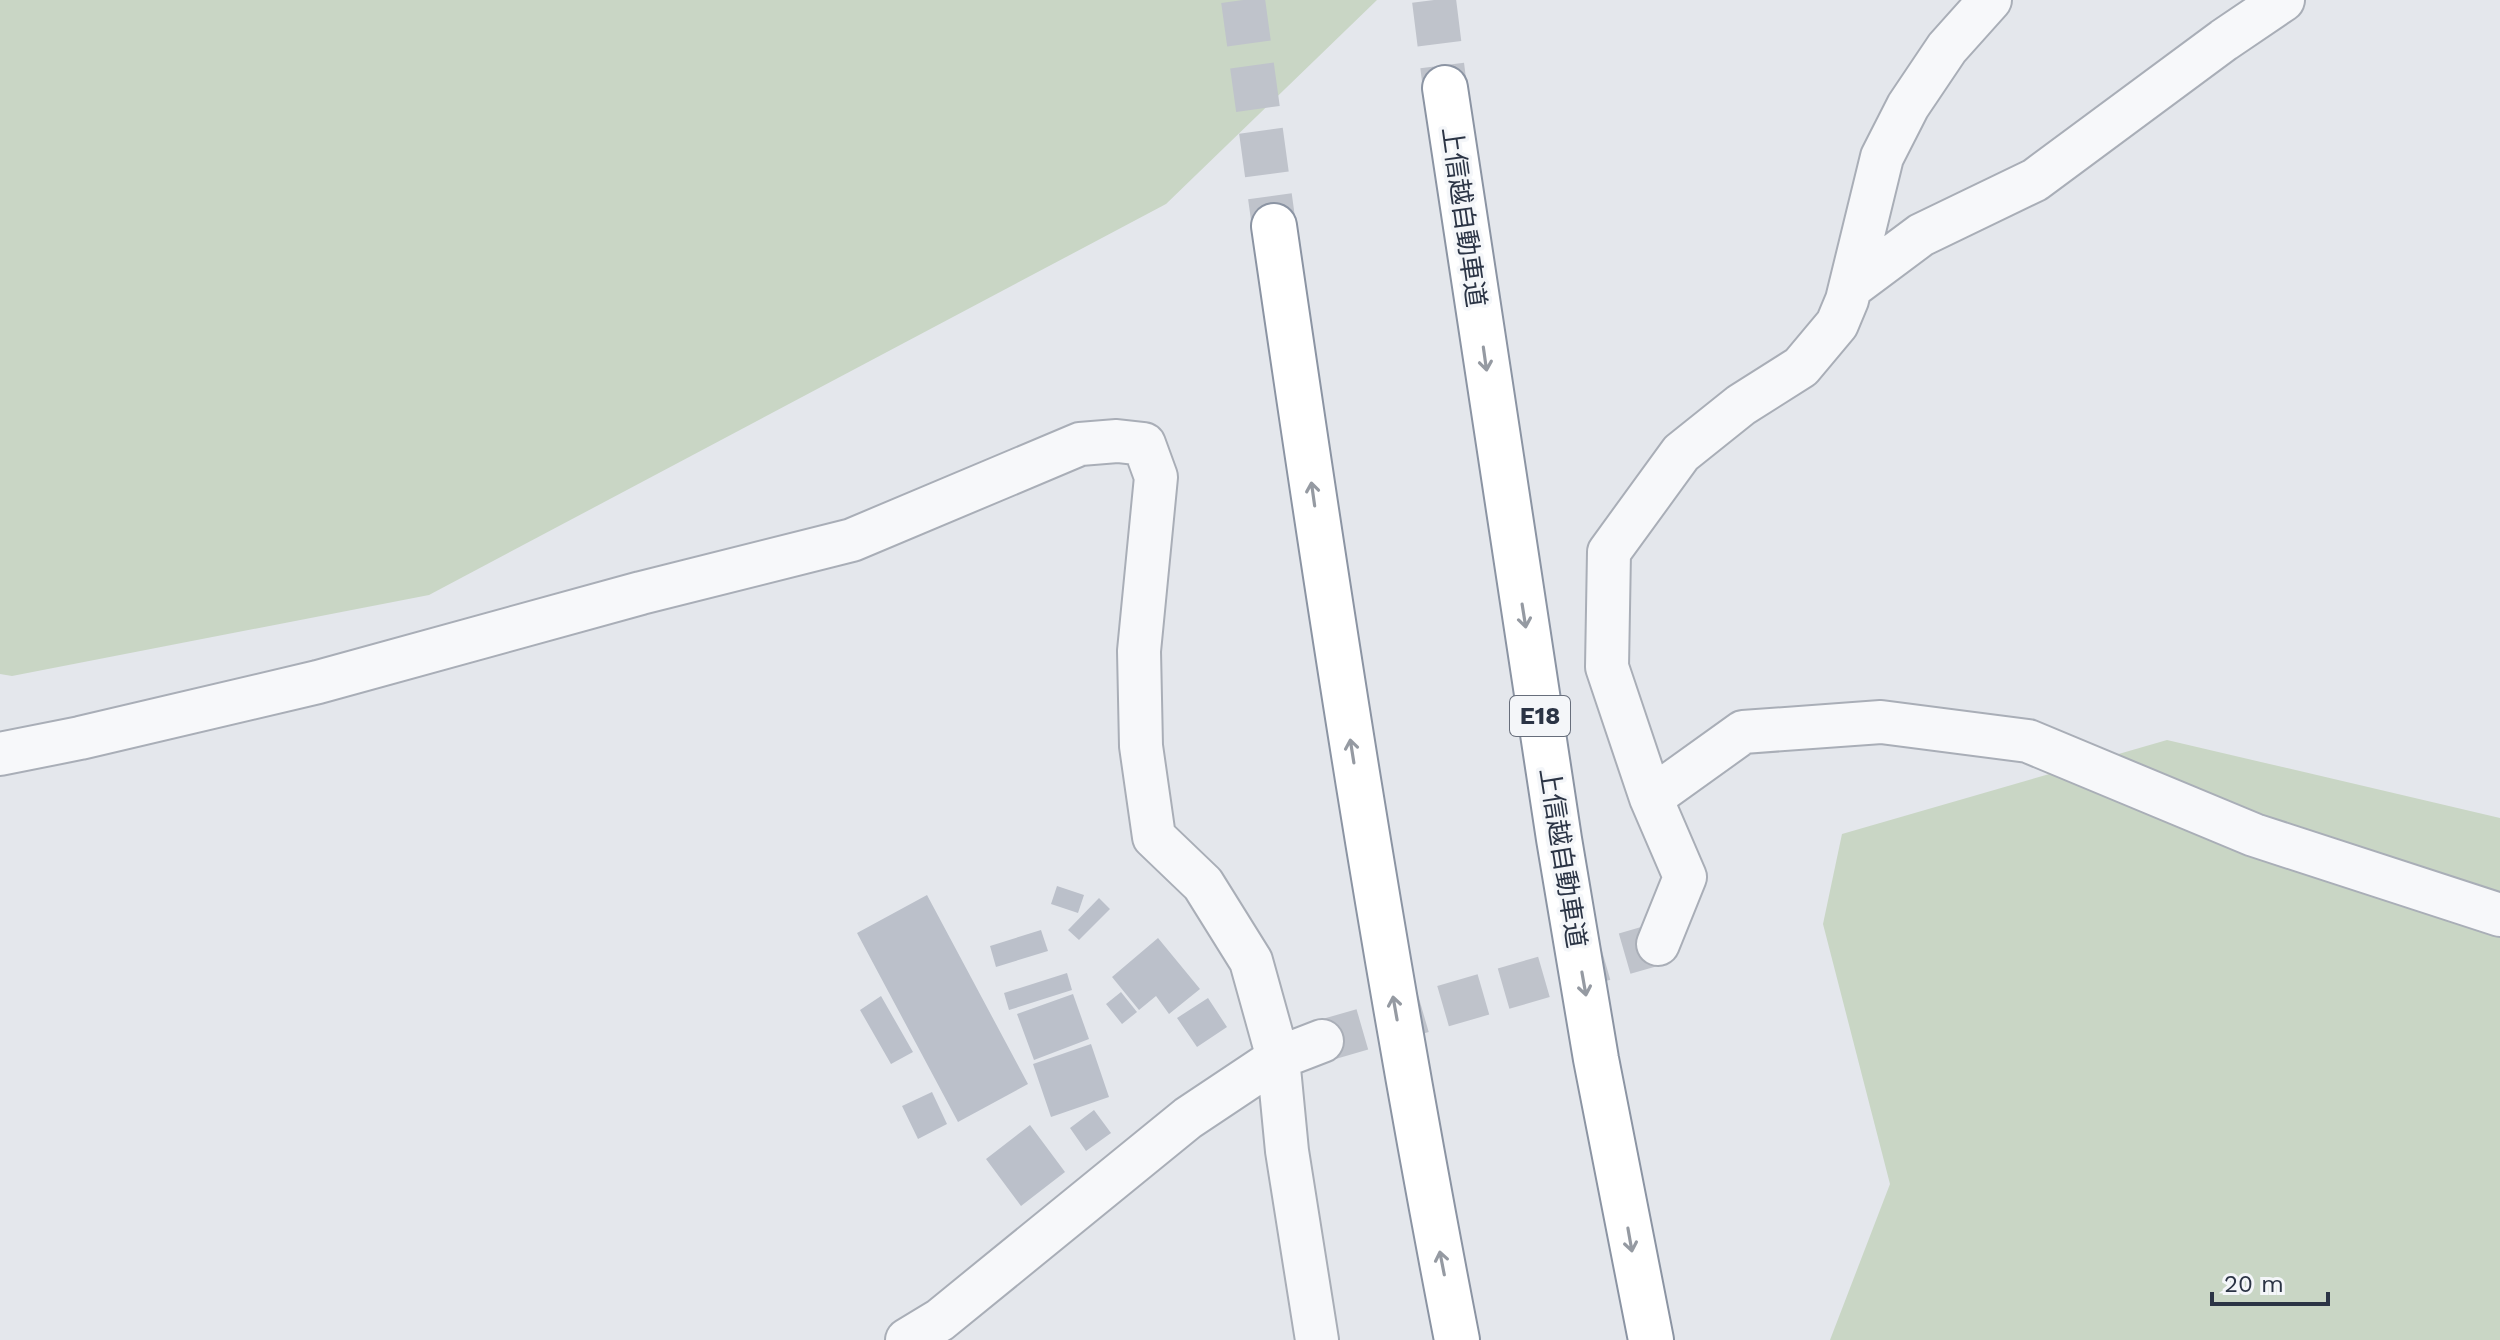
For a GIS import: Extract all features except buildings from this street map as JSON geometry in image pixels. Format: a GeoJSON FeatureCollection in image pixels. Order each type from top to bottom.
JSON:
{"type":"FeatureCollection","features":[{"type":"Feature","properties":{"kind":"highway","name":"上信越自動車道"},"geometry":{"type":"LineString","coordinates":[[1445,88],[1559,839],[1596,1059],[1651,1340]]}},
{"type":"Feature","properties":{"kind":"highway"},"geometry":{"type":"LineString","coordinates":[[1274,226],[1370,865],[1415,1125],[1457,1340]]}},
{"type":"Feature","properties":{"kind":"street"},"geometry":{"type":"LineString","coordinates":[[1658,944],[1685,877],[1651,798],[1607,667],[1609,552],[1681,453],[1741,405],[1801,367],[1837,324],[1850,288],[1882,157],[1908,106],[1947,48],[1990,0]]}},
{"type":"Feature","properties":{"kind":"street"},"geometry":{"type":"LineString","coordinates":[[1850,288],[1921,235],[2035,180],[2283,0]]}},
{"type":"Feature","properties":{"kind":"street"},"geometry":{"type":"LineString","coordinates":[[0,754],[318,682],[641,593],[852,540],[1080,444],[1117,441],[1144,444],[1156,477],[1139,651],[1141,746],[1154,837],[1203,884],[1251,961],[1278,1058],[1287,1151],[1317,1340]]}},
{"type":"Feature","properties":{"kind":"street"},"geometry":{"type":"LineString","coordinates":[[1651,798],[1743,732],[1881,722],[2028,741],[2254,835],[2500,915]]}},
{"type":"Feature","properties":{"kind":"street"},"geometry":{"type":"LineString","coordinates":[[907,1340],[940,1320],[1188,1118],[1278,1058],[1322,1041]]}},
{"type":"Feature","properties":{"kind":"green space"},"geometry":{"type":"Polygon","coordinates":[[[0,0],[1377,0],[1166,204],[429,595],[12,676],[0,674],[0,0]]]}},
{"type":"Feature","properties":{"kind":"green space"},"geometry":{"type":"Polygon","coordinates":[[[2167,740],[2500,818],[2500,1340],[1830,1340],[1890,1184],[1823,924],[1842,834],[2167,740]]]}},
{"type":"Feature","properties":{"kind":"tunnel"},"geometry":{"type":"LineString","coordinates":[[1243,0],[1274,226]]}},
{"type":"Feature","properties":{"kind":"tunnel"},"geometry":{"type":"LineString","coordinates":[[1434,0],[1445,88]]}},
{"type":"Feature","properties":{"kind":"tunnel"},"geometry":{"type":"LineString","coordinates":[[1322,1041],[1658,944]]}}]}
